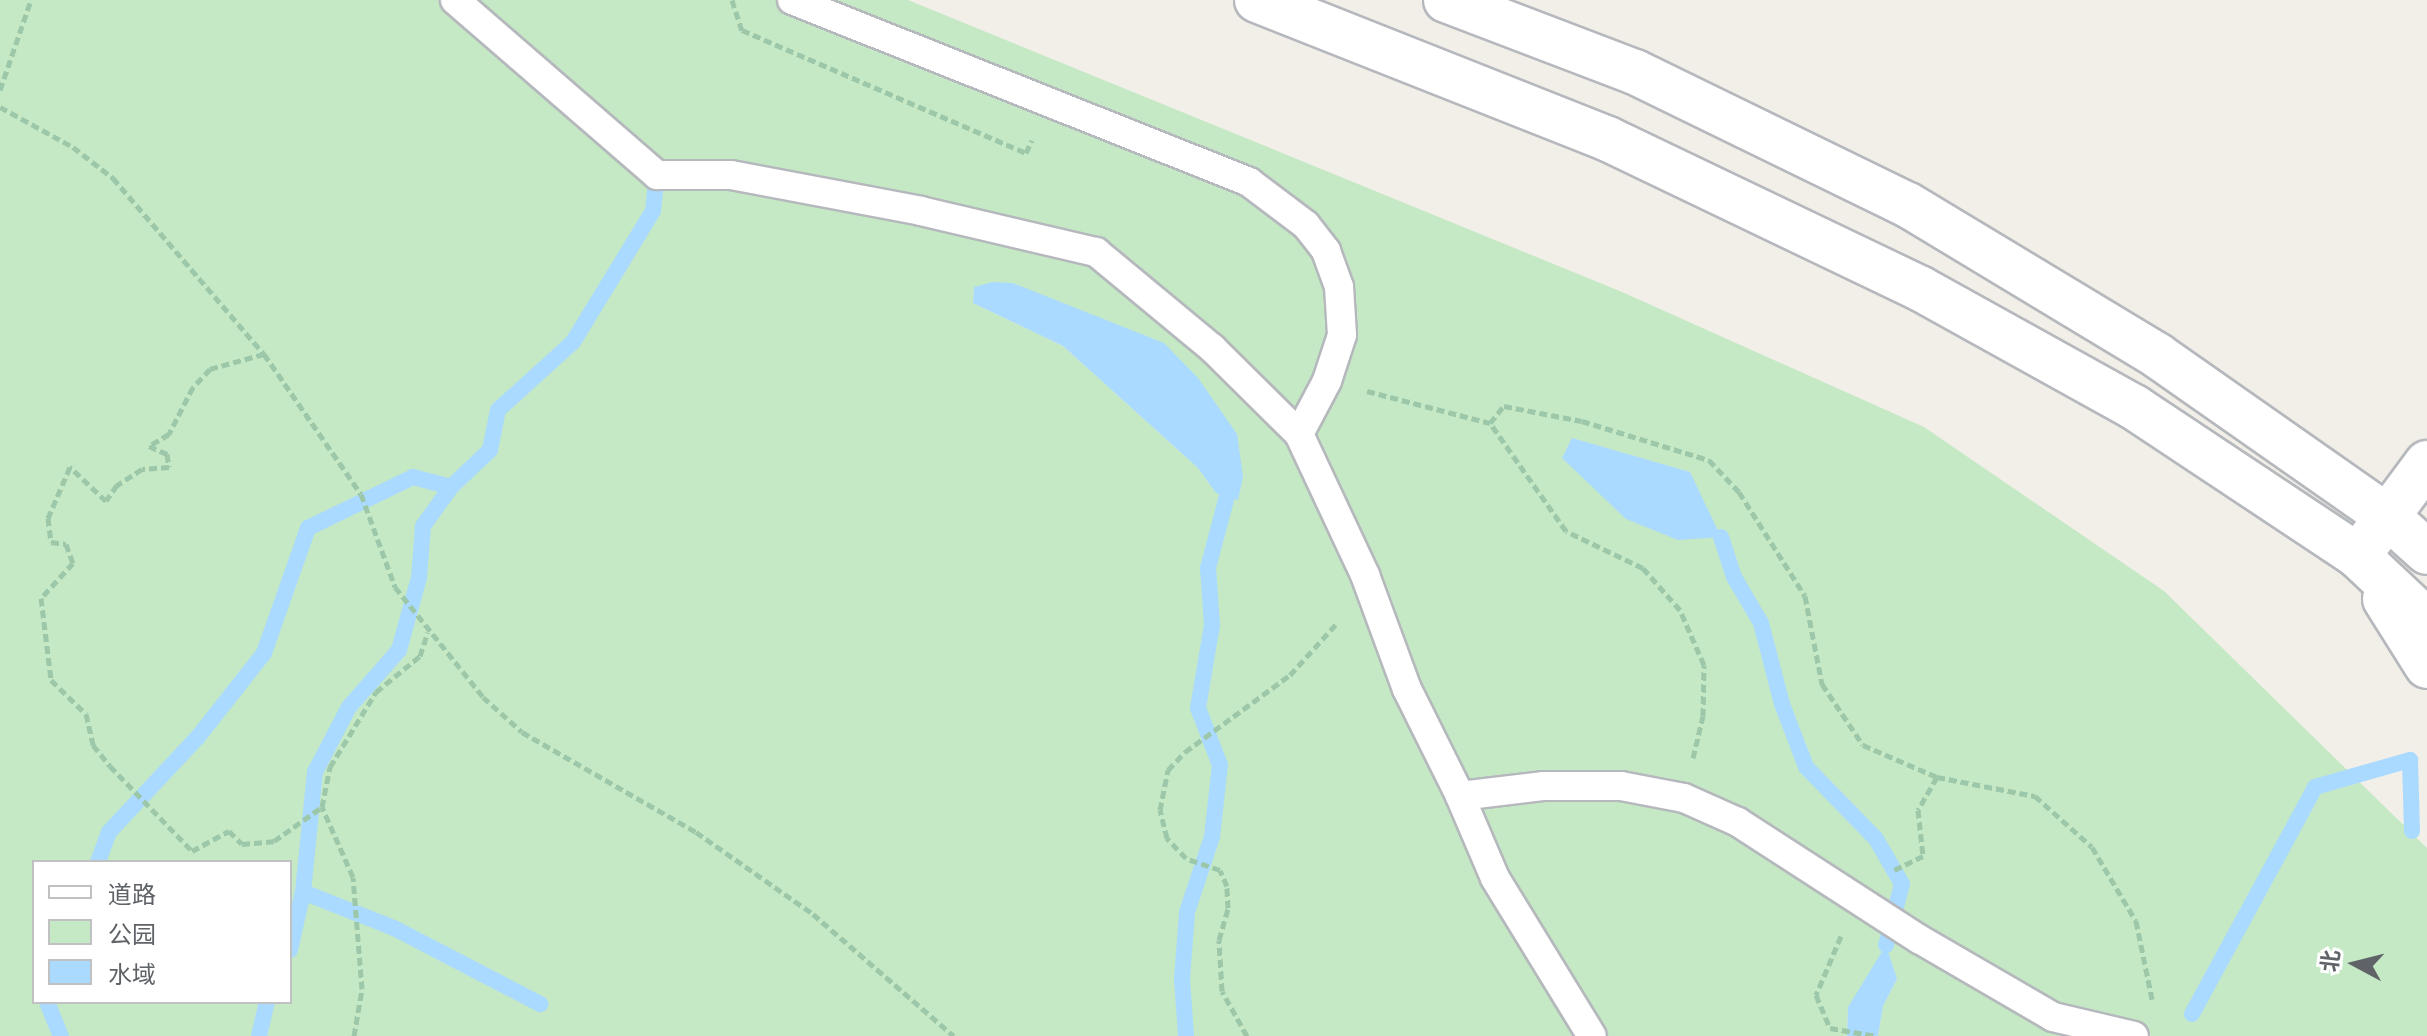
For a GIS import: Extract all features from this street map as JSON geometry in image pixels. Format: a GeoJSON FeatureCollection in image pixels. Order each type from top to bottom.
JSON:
{"type":"FeatureCollection","features":[{"type":"Feature","properties":{"kind":"main road"},"geometry":{"type":"LineString","coordinates":[[1257,0],[1608,139],[1921,289],[2134,407],[2358,556],[2427,621]]}},
{"type":"Feature","properties":{"kind":"main road"},"geometry":{"type":"LineString","coordinates":[[1446,0],[1635,72],[1908,205],[2158,356],[2388,517],[2427,539]]}},
{"type":"Feature","properties":{"kind":"main road"},"geometry":{"type":"LineString","coordinates":[[2358,556],[2427,463]]}},
{"type":"Feature","properties":{"kind":"main road"},"geometry":{"type":"LineString","coordinates":[[2388,517],[2427,552]]}},
{"type":"Feature","properties":{"kind":"main road"},"geometry":{"type":"LineString","coordinates":[[2358,556],[2427,666]]}},
{"type":"Feature","properties":{"kind":"lane"},"geometry":{"type":"LineString","coordinates":[[455,0],[657,175],[731,175],[906,208],[1096,252],[1212,348],[1299,434],[1365,575],[1407,689],[1460,796],[1495,878],[1592,1036]]}},
{"type":"Feature","properties":{"kind":"lane"},"geometry":{"type":"LineString","coordinates":[[792,0],[1249,182],[1306,225],[1326,251],[1339,287],[1342,335],[1327,381],[1299,434]]}},
{"type":"Feature","properties":{"kind":"lane"},"geometry":{"type":"LineString","coordinates":[[1460,796],[1544,786],[1621,786],[1684,798],[1738,822],[1919,939],[2053,1017],[2134,1036]]}},
{"type":"Feature","properties":{"kind":"path"},"geometry":{"type":"LineString","coordinates":[[0,90],[31,0]]}},
{"type":"Feature","properties":{"kind":"path"},"geometry":{"type":"LineString","coordinates":[[0,107],[73,147],[113,178],[264,354],[361,494],[398,591],[483,697],[522,732],[696,832],[813,914],[954,1036]]}},
{"type":"Feature","properties":{"kind":"path"},"geometry":{"type":"LineString","coordinates":[[264,354],[210,369],[193,387],[169,434],[149,446],[167,454],[169,467],[142,469],[117,485],[106,501],[70,467],[48,518],[51,542],[66,544],[73,563],[41,598],[51,680],[86,714],[93,745],[110,766],[192,851],[229,831],[242,844],[274,841],[322,807]]}},
{"type":"Feature","properties":{"kind":"path"},"geometry":{"type":"LineString","coordinates":[[1327,381],[1490,423],[1566,531],[1643,568],[1680,610],[1704,665],[1703,716],[1684,798]]}},
{"type":"Feature","properties":{"kind":"path"},"geometry":{"type":"LineString","coordinates":[[1490,423],[1504,406],[1582,421],[1709,460],[1739,492],[1805,596],[1822,684],[1863,745],[1937,777],[2035,796],[2092,847],[2136,921],[2152,1008]]}},
{"type":"Feature","properties":{"kind":"path"},"geometry":{"type":"LineString","coordinates":[[1247,1036],[1222,991],[1219,940],[1228,908],[1227,886],[1220,870],[1186,858],[1167,838],[1160,810],[1168,770],[1328,639],[1365,575]]}},
{"type":"Feature","properties":{"kind":"path"},"geometry":{"type":"LineString","coordinates":[[354,1036],[362,989],[353,877],[322,807],[330,767],[376,692],[420,656],[428,631]]}},
{"type":"Feature","properties":{"kind":"path"},"geometry":{"type":"LineString","coordinates":[[1876,1036],[1830,1028],[1816,995],[1857,898],[1885,885],[1894,870],[1923,856],[1918,810],[1937,777]]}},
{"type":"Feature","properties":{"kind":"green space"},"geometry":{"type":"Polygon","coordinates":[[[0,0],[908,0],[1622,292],[1924,427],[2164,591],[2427,848],[2427,1036],[1878,1036],[1883,1006],[1897,979],[1848,1007],[1847,1036],[0,1036],[0,0]],[[1013,283],[974,287],[973,303],[1063,346],[1197,467],[1086,316],[1013,283]],[[1572,439],[1563,458],[1701,498],[1690,472],[1572,439]]]}},
{"type":"Feature","properties":{"kind":"water"},"geometry":{"type":"Polygon","coordinates":[[[993,282],[1013,283],[1164,343],[1198,378],[1237,434],[1243,477],[1238,500],[1216,493],[1198,468],[1063,346],[973,303],[974,287],[993,282]]]}},
{"type":"Feature","properties":{"kind":"water"},"geometry":{"type":"Polygon","coordinates":[[[1572,438],[1690,472],[1721,537],[1678,540],[1626,519],[1562,458],[1572,438]]]}},
{"type":"Feature","properties":{"kind":"water"},"geometry":{"type":"Polygon","coordinates":[[[1886,945],[1897,979],[1883,1006],[1878,1036],[1847,1036],[1848,1007],[1886,945]]]}},
{"type":"Feature","properties":{"kind":"waterway"},"geometry":{"type":"LineString","coordinates":[[99,860],[109,832],[198,737],[264,653],[308,528],[413,477],[451,487],[490,450],[498,410],[573,342],[653,211],[657,175]]}},
{"type":"Feature","properties":{"kind":"waterway"},"geometry":{"type":"LineString","coordinates":[[292,941],[303,892],[315,772],[349,707],[399,650],[419,578],[423,526],[451,487]]}},
{"type":"Feature","properties":{"kind":"waterway"},"geometry":{"type":"LineString","coordinates":[[1186,1036],[1182,979],[1187,912],[1212,837],[1220,765],[1198,708],[1212,625],[1208,568],[1227,496]]}},
{"type":"Feature","properties":{"kind":"waterway"},"geometry":{"type":"LineString","coordinates":[[1721,537],[1734,577],[1761,623],[1782,704],[1806,767],[1876,839],[1902,884],[1886,945]]}},
{"type":"Feature","properties":{"kind":"waterway"},"geometry":{"type":"LineString","coordinates":[[2192,1014],[2315,787],[2410,760],[2412,831]]}},
{"type":"Feature","properties":{"kind":"waterway"},"geometry":{"type":"LineString","coordinates":[[303,892],[394,928],[540,1004]]}},
{"type":"Feature","properties":{"kind":"waterway"},"geometry":{"type":"LineString","coordinates":[[48,1004],[61,1036]]}},
{"type":"Feature","properties":{"kind":"waterway"},"geometry":{"type":"LineString","coordinates":[[259,1036],[267,1004]]}}]}
